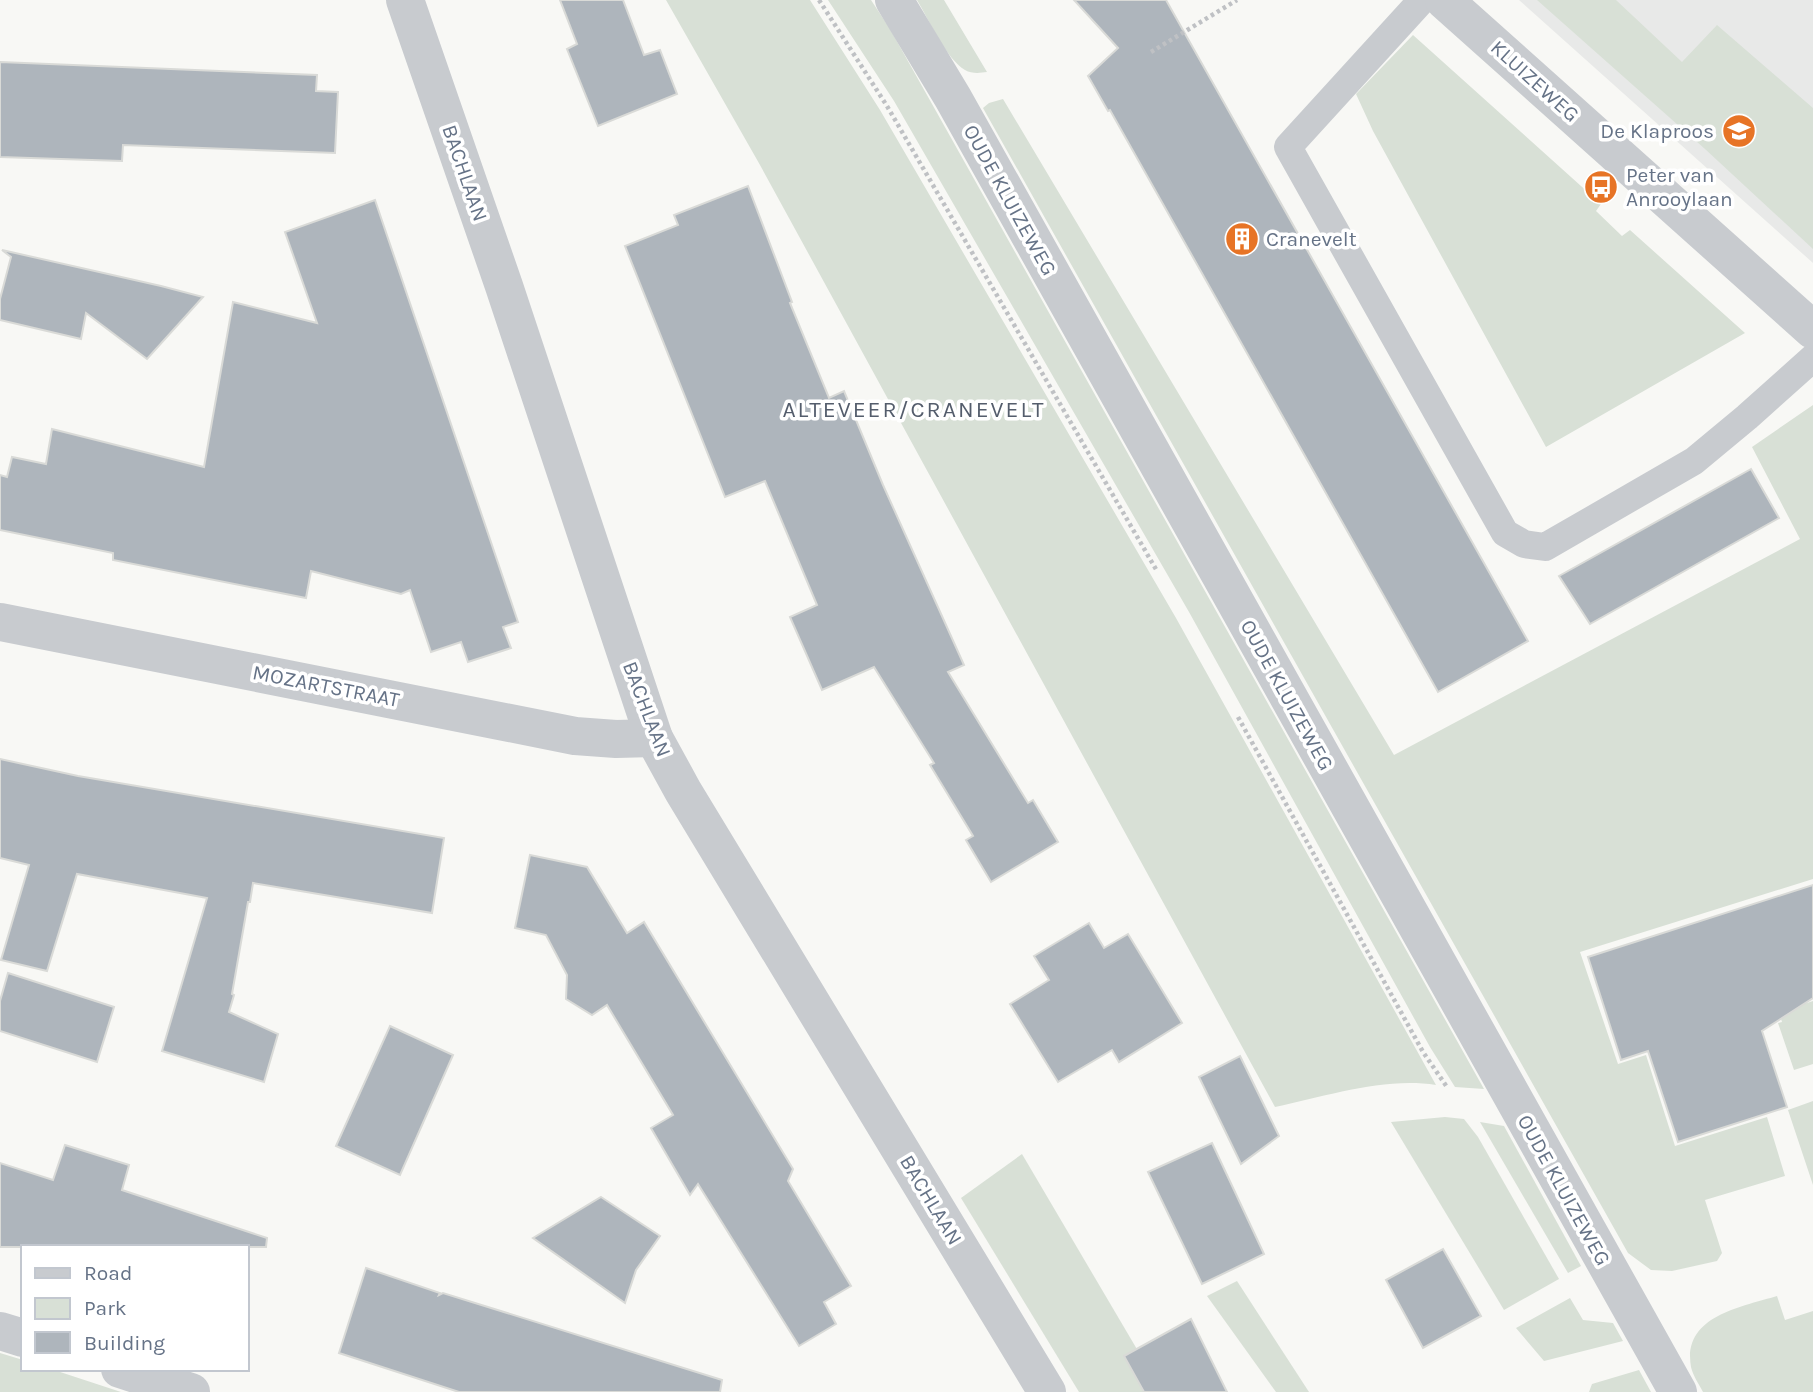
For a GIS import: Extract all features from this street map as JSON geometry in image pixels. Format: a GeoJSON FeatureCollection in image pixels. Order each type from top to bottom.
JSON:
{"type":"FeatureCollection","features":[{"type":"Feature","properties":{"kind":"street","name":"BACHLAAN"},"geometry":{"type":"LineString","coordinates":[[405,0],[504,286],[654,738],[690,803],[1047,1392]]}},
{"type":"Feature","properties":{"kind":"street","name":"OUDE KLUIZEWEG"},"geometry":{"type":"LineString","coordinates":[[894,0],[960,110],[1678,1392]]}},
{"type":"Feature","properties":{"kind":"street","name":"KLUIZEWEG"},"geometry":{"type":"LineString","coordinates":[[1444,0],[1813,330]]}},
{"type":"Feature","properties":{"kind":"street","name":"MOZARTSTRAAT"},"geometry":{"type":"LineString","coordinates":[[0,622],[575,736],[654,738]]}},
{"type":"Feature","properties":{"kind":"street"},"geometry":{"type":"LineString","coordinates":[[0,1331],[21,1337]]}},
{"type":"Feature","properties":{"kind":"street"},"geometry":{"type":"LineString","coordinates":[[126,1371],[191,1392]]}},
{"type":"Feature","properties":{"kind":"lane"},"geometry":{"type":"LineString","coordinates":[[1422,0],[1287,147],[1505,533],[1524,544],[1545,547],[1694,461],[1813,358]]}},
{"type":"Feature","properties":{"kind":"path"},"geometry":{"type":"LineString","coordinates":[[819,0],[887,106],[1162,580]]}},
{"type":"Feature","properties":{"kind":"path"},"geometry":{"type":"LineString","coordinates":[[1151,52],[1237,0]]}},
{"type":"Feature","properties":{"kind":"path"},"geometry":{"type":"LineString","coordinates":[[1236,712],[1423,1052],[1454,1098]]}},
{"type":"Feature","properties":{"kind":"shaded area","name":"De Klaproos"},"geometry":{"type":"Polygon","coordinates":[[[1519,0],[1813,0],[1813,263],[1519,0]]]}},
{"type":"Feature","properties":{"kind":"green space"},"geometry":{"type":"Polygon","coordinates":[[[666,0],[810,0],[880,110],[1176,618],[1436,1085],[1416,1083],[1376,1086],[1275,1107],[760,165],[666,0]]]}},
{"type":"Feature","properties":{"kind":"green space"},"geometry":{"type":"Polygon","coordinates":[[[828,0],[871,0],[890,29],[1484,1089],[1455,1087],[1430,1047],[1189,612],[894,101],[828,0]]]}},
{"type":"Feature","properties":{"kind":"green space"},"geometry":{"type":"Polygon","coordinates":[[[917,0],[944,0],[987,72],[970,72],[958,65],[917,0]]]}},
{"type":"Feature","properties":{"kind":"green space","name":"De Klaproos"},"geometry":{"type":"Polygon","coordinates":[[[1537,0],[1616,0],[1682,62],[1717,25],[1813,108],[1813,249],[1705,149],[1537,0]]]}},
{"type":"Feature","properties":{"kind":"green space"},"geometry":{"type":"Polygon","coordinates":[[[1413,35],[1601,204],[1596,211],[1622,236],[1630,230],[1745,333],[1546,447],[1373,131],[1356,94],[1413,35]]]}},
{"type":"Feature","properties":{"kind":"green space"},"geometry":{"type":"Polygon","coordinates":[[[1003,99],[1394,755],[1800,539],[1752,447],[1813,405],[1813,879],[1580,952],[1618,1064],[1646,1055],[1675,1146],[1767,1117],[1785,1176],[1705,1200],[1722,1253],[1717,1261],[1672,1271],[1651,1270],[1628,1253],[983,108],[1003,99]]]}},
{"type":"Feature","properties":{"kind":"green space"},"geometry":{"type":"Polygon","coordinates":[[[1813,1001],[1813,1064],[1794,1070],[1778,1023],[1782,1022],[1779,1012],[1813,1001]]]}},
{"type":"Feature","properties":{"kind":"green space"},"geometry":{"type":"Polygon","coordinates":[[[1813,1101],[1813,1185],[1788,1110],[1813,1101]]]}},
{"type":"Feature","properties":{"kind":"green space"},"geometry":{"type":"Polygon","coordinates":[[[1445,1117],[1464,1119],[1478,1137],[1559,1279],[1504,1310],[1391,1122],[1445,1117]]]}},
{"type":"Feature","properties":{"kind":"green space"},"geometry":{"type":"Polygon","coordinates":[[[1480,1122],[1504,1126],[1581,1266],[1568,1273],[1480,1122]]]}},
{"type":"Feature","properties":{"kind":"green space"},"geometry":{"type":"Polygon","coordinates":[[[1022,1154],[1161,1390],[1079,1392],[961,1198],[1022,1154]]]}},
{"type":"Feature","properties":{"kind":"green space"},"geometry":{"type":"Polygon","coordinates":[[[1237,1281],[1309,1392],[1276,1392],[1207,1296],[1237,1281]]]}},
{"type":"Feature","properties":{"kind":"green space"},"geometry":{"type":"Polygon","coordinates":[[[1777,1296],[1785,1320],[1813,1311],[1813,1392],[1703,1392],[1691,1367],[1691,1350],[1696,1336],[1717,1316],[1777,1296]]]}},
{"type":"Feature","properties":{"kind":"green space"},"geometry":{"type":"Polygon","coordinates":[[[1570,1298],[1583,1320],[1613,1323],[1623,1341],[1544,1361],[1516,1328],[1570,1298]]]}},
{"type":"Feature","properties":{"kind":"green space"},"geometry":{"type":"Polygon","coordinates":[[[0,1353],[21,1359],[21,1371],[57,1371],[121,1392],[0,1392],[0,1353]]]}},
{"type":"Feature","properties":{"kind":"green space"},"geometry":{"type":"Polygon","coordinates":[[[1639,1370],[1651,1392],[1589,1392],[1592,1384],[1639,1370]]]}},
{"type":"Feature","properties":{"kind":"building"},"geometry":{"type":"Polygon","coordinates":[[[560,0],[623,0],[644,55],[660,50],[677,94],[598,126],[567,49],[577,44],[560,0]]]}},
{"type":"Feature","properties":{"kind":"building","name":"Cranevelt"},"geometry":{"type":"Polygon","coordinates":[[[1074,0],[1166,0],[1528,641],[1438,692],[1110,110],[1108,111],[1088,76],[1118,48],[1074,0]]]}},
{"type":"Feature","properties":{"kind":"building"},"geometry":{"type":"Polygon","coordinates":[[[0,62],[317,75],[316,91],[338,92],[335,153],[123,145],[122,161],[0,157],[0,62]]]}},
{"type":"Feature","properties":{"kind":"building"},"geometry":{"type":"Polygon","coordinates":[[[748,186],[792,302],[790,303],[829,398],[844,391],[964,665],[948,672],[1028,803],[1033,800],[1058,842],[991,882],[966,840],[973,836],[930,765],[934,763],[874,667],[822,690],[790,617],[817,605],[765,481],[725,497],[625,246],[678,225],[674,215],[748,186]]]}},
{"type":"Feature","properties":{"kind":"building"},"geometry":{"type":"Polygon","coordinates":[[[375,200],[518,622],[503,627],[511,648],[468,662],[461,642],[431,652],[410,590],[401,594],[311,571],[306,598],[113,560],[113,553],[0,530],[0,475],[7,477],[12,457],[46,464],[52,429],[204,467],[233,302],[317,323],[285,232],[375,200]]]}},
{"type":"Feature","properties":{"kind":"building"},"geometry":{"type":"Polygon","coordinates":[[[2,250],[203,297],[147,359],[86,313],[81,339],[0,320],[0,299],[11,257],[2,250]]]}},
{"type":"Feature","properties":{"kind":"building"},"geometry":{"type":"Polygon","coordinates":[[[1751,469],[1779,518],[1590,624],[1559,576],[1751,469]]]}},
{"type":"Feature","properties":{"kind":"building"},"geometry":{"type":"Polygon","coordinates":[[[0,759],[78,776],[444,838],[432,913],[253,883],[229,1012],[278,1034],[264,1082],[162,1051],[207,898],[77,874],[47,971],[1,960],[29,865],[0,858],[0,759]]]}},
{"type":"Feature","properties":{"kind":"building"},"geometry":{"type":"Polygon","coordinates":[[[530,855],[587,867],[627,933],[644,922],[793,1169],[788,1181],[851,1286],[824,1302],[836,1324],[799,1346],[698,1184],[690,1195],[651,1128],[673,1115],[607,1005],[592,1015],[566,999],[567,975],[546,935],[515,928],[530,855]]]}},
{"type":"Feature","properties":{"kind":"building"},"geometry":{"type":"Polygon","coordinates":[[[1813,885],[1813,998],[1762,1031],[1787,1107],[1678,1142],[1648,1051],[1621,1060],[1588,957],[1813,885]]]}},
{"type":"Feature","properties":{"kind":"building"},"geometry":{"type":"Polygon","coordinates":[[[1089,923],[1104,948],[1128,934],[1182,1023],[1119,1062],[1112,1050],[1058,1082],[1010,1004],[1049,980],[1034,956],[1089,923]]]}},
{"type":"Feature","properties":{"kind":"building"},"geometry":{"type":"Polygon","coordinates":[[[8,973],[114,1007],[97,1062],[0,1031],[0,1001],[8,973]]]}},
{"type":"Feature","properties":{"kind":"building"},"geometry":{"type":"Polygon","coordinates":[[[390,1026],[453,1055],[400,1175],[336,1146],[390,1026]]]}},
{"type":"Feature","properties":{"kind":"building"},"geometry":{"type":"Polygon","coordinates":[[[1240,1056],[1279,1136],[1241,1164],[1199,1077],[1240,1056]]]}},
{"type":"Feature","properties":{"kind":"building"},"geometry":{"type":"Polygon","coordinates":[[[1212,1143],[1264,1254],[1202,1284],[1148,1172],[1212,1143]]]}},
{"type":"Feature","properties":{"kind":"building"},"geometry":{"type":"Polygon","coordinates":[[[65,1145],[129,1165],[122,1190],[267,1238],[266,1247],[0,1247],[0,1163],[53,1180],[65,1145]]]}},
{"type":"Feature","properties":{"kind":"building"},"geometry":{"type":"Polygon","coordinates":[[[601,1197],[660,1236],[636,1270],[625,1303],[533,1238],[601,1197]]]}},
{"type":"Feature","properties":{"kind":"building"},"geometry":{"type":"Polygon","coordinates":[[[1443,1249],[1481,1316],[1423,1348],[1386,1280],[1443,1249]]]}},
{"type":"Feature","properties":{"kind":"building"},"geometry":{"type":"Polygon","coordinates":[[[366,1268],[440,1293],[439,1295],[443,1293],[722,1380],[720,1392],[459,1392],[339,1353],[366,1268]]]}},
{"type":"Feature","properties":{"kind":"building"},"geometry":{"type":"Polygon","coordinates":[[[1191,1319],[1227,1392],[1144,1392],[1124,1356],[1191,1319]]]}},
{"type":"Feature","properties":{"kind":"place","name":"De Klaproos"},"geometry":{"type":"Point","coordinates":[1739,131]}},
{"type":"Feature","properties":{"kind":"place","name":"Peter van Anrooylaan"},"geometry":{"type":"Point","coordinates":[1601,187]}},
{"type":"Feature","properties":{"kind":"place","name":"Cranevelt"},"geometry":{"type":"Point","coordinates":[1242,239]}},
{"type":"Feature","properties":{"kind":"district","name":"ALTEVEER/CRANEVELT"},"geometry":{"type":"Point","coordinates":[914,409]}}]}
